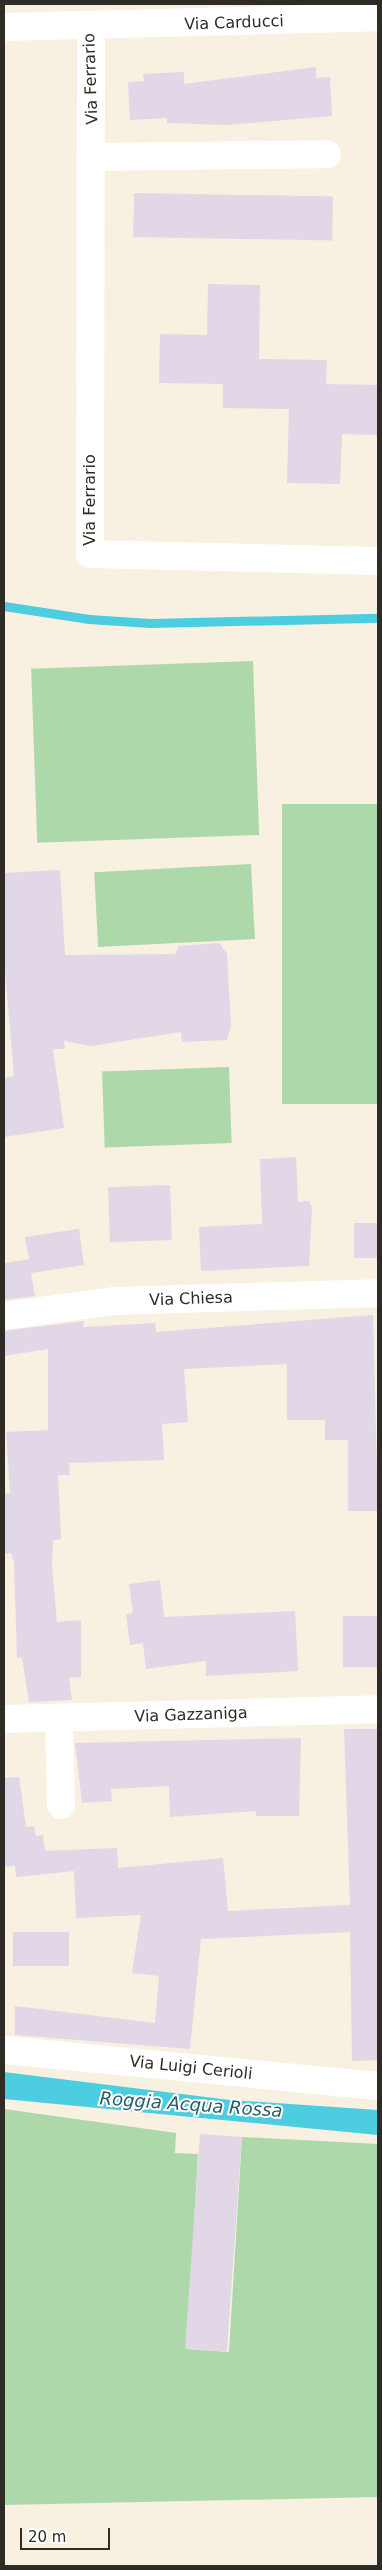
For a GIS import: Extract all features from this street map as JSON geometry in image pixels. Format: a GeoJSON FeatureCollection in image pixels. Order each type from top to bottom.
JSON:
{"type":"FeatureCollection","features":[{"type":"Feature","properties":{"kind":"street","name":"Via Carducci"},"geometry":{"type":"LineString","coordinates":[[91,26],[369,13]]}},
{"type":"Feature","properties":{"kind":"street","name":"Via Ferrario"},"geometry":{"type":"LineString","coordinates":[[4,27],[91,26],[90,554],[378,561]]}},
{"type":"Feature","properties":{"kind":"street"},"geometry":{"type":"LineString","coordinates":[[92,156],[327,154]]}},
{"type":"Feature","properties":{"kind":"street","name":"Via Chiesa"},"geometry":{"type":"LineString","coordinates":[[4,1316],[113,1301],[378,1293]]}},
{"type":"Feature","properties":{"kind":"street","name":"Via Gazzaniga"},"geometry":{"type":"LineString","coordinates":[[4,1719],[378,1709]]}},
{"type":"Feature","properties":{"kind":"street"},"geometry":{"type":"LineString","coordinates":[[60,1719],[61,1805]]}},
{"type":"Feature","properties":{"kind":"street","name":"Via Luigi Cerioli"},"geometry":{"type":"LineString","coordinates":[[4,2050],[378,2086]]}},
{"type":"Feature","properties":{"kind":"green space"},"geometry":{"type":"Polygon","coordinates":[[[253,661],[259,835],[37,843],[31,669],[253,661]]]}},
{"type":"Feature","properties":{"kind":"green space"},"geometry":{"type":"Polygon","coordinates":[[[282,804],[378,804],[378,1104],[282,1104],[282,804]]]}},
{"type":"Feature","properties":{"kind":"green space"},"geometry":{"type":"Polygon","coordinates":[[[251,864],[255,939],[98,947],[94,872],[251,864]]]}},
{"type":"Feature","properties":{"kind":"green space"},"geometry":{"type":"Polygon","coordinates":[[[229,1067],[232,1143],[105,1147],[102,1071],[229,1067]]]}},
{"type":"Feature","properties":{"kind":"green space"},"geometry":{"type":"Polygon","coordinates":[[[4,2109],[176,2133],[175,2153],[198,2154],[187,2349],[229,2352],[242,2137],[378,2144],[378,2497],[4,2505],[4,2109]]]}},
{"type":"Feature","properties":{"kind":"water","name":"Roggia Acqua Rossa"},"geometry":{"type":"Polygon","coordinates":[[[4,2072],[230,2100],[378,2110],[378,2135],[4,2099],[4,2072]]]}},
{"type":"Feature","properties":{"kind":"building"},"geometry":{"type":"Polygon","coordinates":[[[316,67],[316,78],[330,77],[332,116],[228,125],[167,123],[167,118],[130,120],[128,82],[144,81],[143,74],[184,72],[184,84],[316,67]]]}},
{"type":"Feature","properties":{"kind":"building"},"geometry":{"type":"Polygon","coordinates":[[[134,193],[333,196],[332,240],[133,237],[134,193]]]}},
{"type":"Feature","properties":{"kind":"building"},"geometry":{"type":"Polygon","coordinates":[[[208,284],[260,285],[259,359],[327,360],[326,384],[378,385],[378,435],[342,434],[340,484],[287,483],[289,409],[223,408],[223,384],[159,383],[160,334],[207,335],[208,284]]]}},
{"type":"Feature","properties":{"kind":"building"},"geometry":{"type":"Polygon","coordinates":[[[60,870],[65,955],[175,954],[179,946],[219,943],[227,954],[231,1026],[227,1040],[182,1042],[181,1032],[91,1046],[64,1041],[65,1049],[53,1049],[64,1128],[4,1137],[4,1078],[14,1076],[4,959],[4,873],[60,870]]]}},
{"type":"Feature","properties":{"kind":"building"},"geometry":{"type":"Polygon","coordinates":[[[296,1157],[298,1202],[309,1201],[312,1208],[309,1266],[201,1271],[199,1227],[262,1224],[260,1159],[296,1157]]]}},
{"type":"Feature","properties":{"kind":"building"},"geometry":{"type":"Polygon","coordinates":[[[170,1185],[172,1240],[110,1242],[108,1187],[170,1185]]]}},
{"type":"Feature","properties":{"kind":"building"},"geometry":{"type":"Polygon","coordinates":[[[354,1223],[378,1223],[378,1258],[354,1258],[354,1223]]]}},
{"type":"Feature","properties":{"kind":"building"},"geometry":{"type":"Polygon","coordinates":[[[79,1229],[84,1265],[31,1273],[35,1296],[4,1300],[4,1263],[29,1259],[25,1237],[79,1229]]]}},
{"type":"Feature","properties":{"kind":"building"},"geometry":{"type":"Polygon","coordinates":[[[373,1315],[378,1511],[348,1511],[348,1440],[325,1440],[325,1420],[287,1420],[287,1364],[184,1369],[188,1422],[162,1424],[164,1460],[69,1463],[70,1475],[58,1475],[61,1539],[53,1540],[52,1566],[57,1622],[81,1620],[81,1677],[69,1678],[72,1700],[29,1702],[22,1657],[17,1658],[14,1562],[11,1553],[4,1554],[4,1493],[10,1493],[6,1432],[48,1430],[48,1349],[4,1356],[4,1331],[84,1321],[83,1327],[155,1323],[156,1332],[373,1315]]]}},
{"type":"Feature","properties":{"kind":"building"},"geometry":{"type":"Polygon","coordinates":[[[160,1580],[164,1617],[295,1611],[298,1671],[206,1676],[206,1661],[146,1669],[143,1643],[130,1645],[126,1614],[133,1613],[129,1584],[160,1580]]]}},
{"type":"Feature","properties":{"kind":"building"},"geometry":{"type":"Polygon","coordinates":[[[343,1616],[378,1616],[378,1667],[343,1667],[343,1616]]]}},
{"type":"Feature","properties":{"kind":"building"},"geometry":{"type":"Polygon","coordinates":[[[344,1729],[378,1729],[378,2060],[352,2061],[350,1932],[201,1939],[190,2049],[15,2035],[15,2006],[155,2023],[159,1976],[132,1973],[141,1915],[76,1918],[74,1871],[16,1877],[15,1866],[4,1867],[4,1778],[19,1777],[26,1827],[34,1826],[36,1836],[43,1835],[45,1851],[117,1848],[118,1868],[223,1858],[228,1911],[350,1905],[344,1729]]]}},
{"type":"Feature","properties":{"kind":"building"},"geometry":{"type":"Polygon","coordinates":[[[301,1738],[299,1816],[256,1816],[256,1811],[170,1817],[169,1786],[111,1789],[112,1801],[82,1803],[75,1743],[301,1738]]]}},
{"type":"Feature","properties":{"kind":"building"},"geometry":{"type":"Polygon","coordinates":[[[13,1932],[69,1932],[69,1966],[13,1966],[13,1932]]]}},
{"type":"Feature","properties":{"kind":"building"},"geometry":{"type":"Polygon","coordinates":[[[200,2134],[242,2137],[227,2351],[185,2348],[200,2134]]]}},
{"type":"Feature","properties":{"kind":"waterway"},"geometry":{"type":"LineString","coordinates":[[4,606],[89,619],[150,623],[378,618]]}}]}
